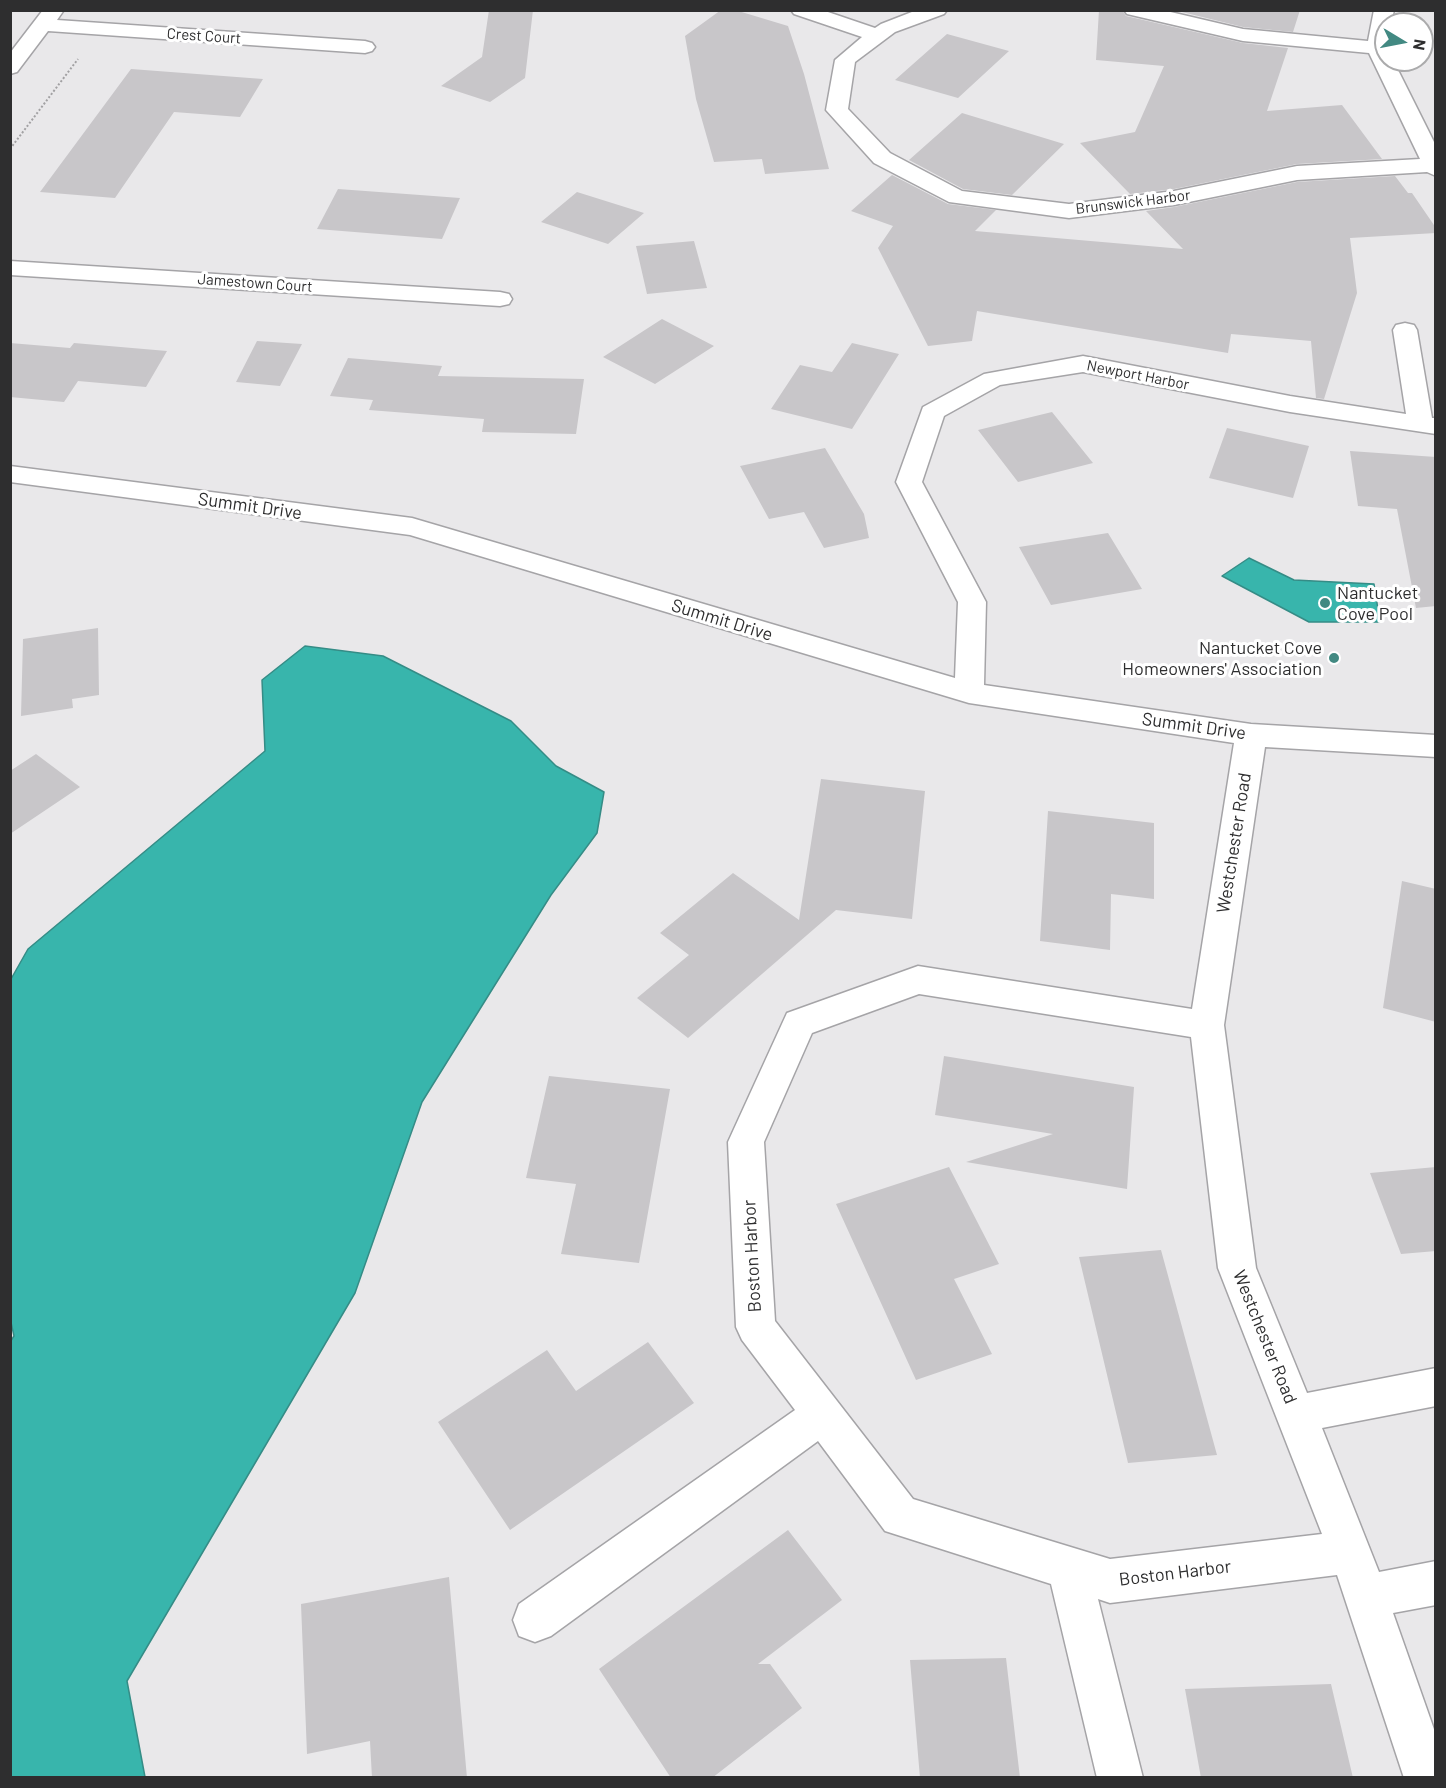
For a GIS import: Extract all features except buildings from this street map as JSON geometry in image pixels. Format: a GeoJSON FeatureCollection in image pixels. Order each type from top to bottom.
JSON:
{"type":"FeatureCollection","features":[{"type":"Feature","properties":{"kind":"street"},"geometry":{"type":"LineString","coordinates":[[801,10],[878,36]]}},
{"type":"Feature","properties":{"kind":"street","name":"Brunswick Harbor"},"geometry":{"type":"LineString","coordinates":[[937,10],[888,28],[845,60],[837,110],[882,158],[957,197],[1069,211],[1174,198],[1297,173],[1434,166]]}},
{"type":"Feature","properties":{"kind":"street"},"geometry":{"type":"LineString","coordinates":[[1134,10],[1243,35],[1374,48]]}},
{"type":"Feature","properties":{"kind":"street"},"geometry":{"type":"LineString","coordinates":[[10,68],[44,24]]}},
{"type":"Feature","properties":{"kind":"street","name":"Crest Court"},"geometry":{"type":"LineString","coordinates":[[10,34],[44,24],[366,47]]}},
{"type":"Feature","properties":{"kind":"street"},"geometry":{"type":"LineString","coordinates":[[1389,72],[1434,166]]}},
{"type":"Feature","properties":{"kind":"street","name":"Jamestown Court"},"geometry":{"type":"LineString","coordinates":[[10,268],[500,299]]}},
{"type":"Feature","properties":{"kind":"street"},"geometry":{"type":"LineString","coordinates":[[1405,330],[1428,424]]}},
{"type":"Feature","properties":{"kind":"street","name":"Newport Harbor"},"geometry":{"type":"LineString","coordinates":[[969,693],[972,602],[909,482],[932,412],[993,379],[1083,364],[1290,404],[1428,424]]}},
{"type":"Feature","properties":{"kind":"street","name":"Summit Drive"},"geometry":{"type":"LineString","coordinates":[[10,474],[412,527],[969,693],[1251,735],[1436,746]]}},
{"type":"Feature","properties":{"kind":"street","name":"Westchester Road"},"geometry":{"type":"LineString","coordinates":[[1251,735],[1207,1025],[1237,1268],[1351,1552],[1428,1778]]}},
{"type":"Feature","properties":{"kind":"street","name":"Boston Harbor"},"geometry":{"type":"LineString","coordinates":[[1207,1025],[918,980],[799,1023],[746,1142],[756,1327],[900,1516],[1110,1581],[1351,1552]]}},
{"type":"Feature","properties":{"kind":"street"},"geometry":{"type":"LineString","coordinates":[[1296,1414],[1436,1387]]}},
{"type":"Feature","properties":{"kind":"street"},"geometry":{"type":"LineString","coordinates":[[535,1620],[823,1414]]}},
{"type":"Feature","properties":{"kind":"street"},"geometry":{"type":"LineString","coordinates":[[1069,1568],[1120,1778]]}},
{"type":"Feature","properties":{"kind":"street"},"geometry":{"type":"LineString","coordinates":[[1366,1596],[1436,1583]]}},
{"type":"Feature","properties":{"kind":"path"},"geometry":{"type":"LineString","coordinates":[[10,149],[100,29]]}},
{"type":"Feature","properties":{"kind":"water","name":"Nantucket Cove Pool"},"geometry":{"type":"Polygon","coordinates":[[[1249,558],[1294,580],[1374,584],[1380,622],[1309,622],[1222,576],[1249,558]]]}},
{"type":"Feature","properties":{"kind":"water"},"geometry":{"type":"Polygon","coordinates":[[[305,646],[383,656],[511,721],[556,766],[604,792],[597,833],[551,895],[422,1102],[355,1293],[127,1681],[145,1777],[11,1777],[10,1342],[14,1336],[10,1318],[11,979],[28,949],[265,751],[262,680],[305,646]]]}},
{"type":"Feature","properties":{"kind":"place","name":"Nantucket Cove Pool"},"geometry":{"type":"Point","coordinates":[1325,603]}},
{"type":"Feature","properties":{"kind":"place","name":"Nantucket Cove Homeowners' Association"},"geometry":{"type":"Point","coordinates":[1334,658]}}]}
